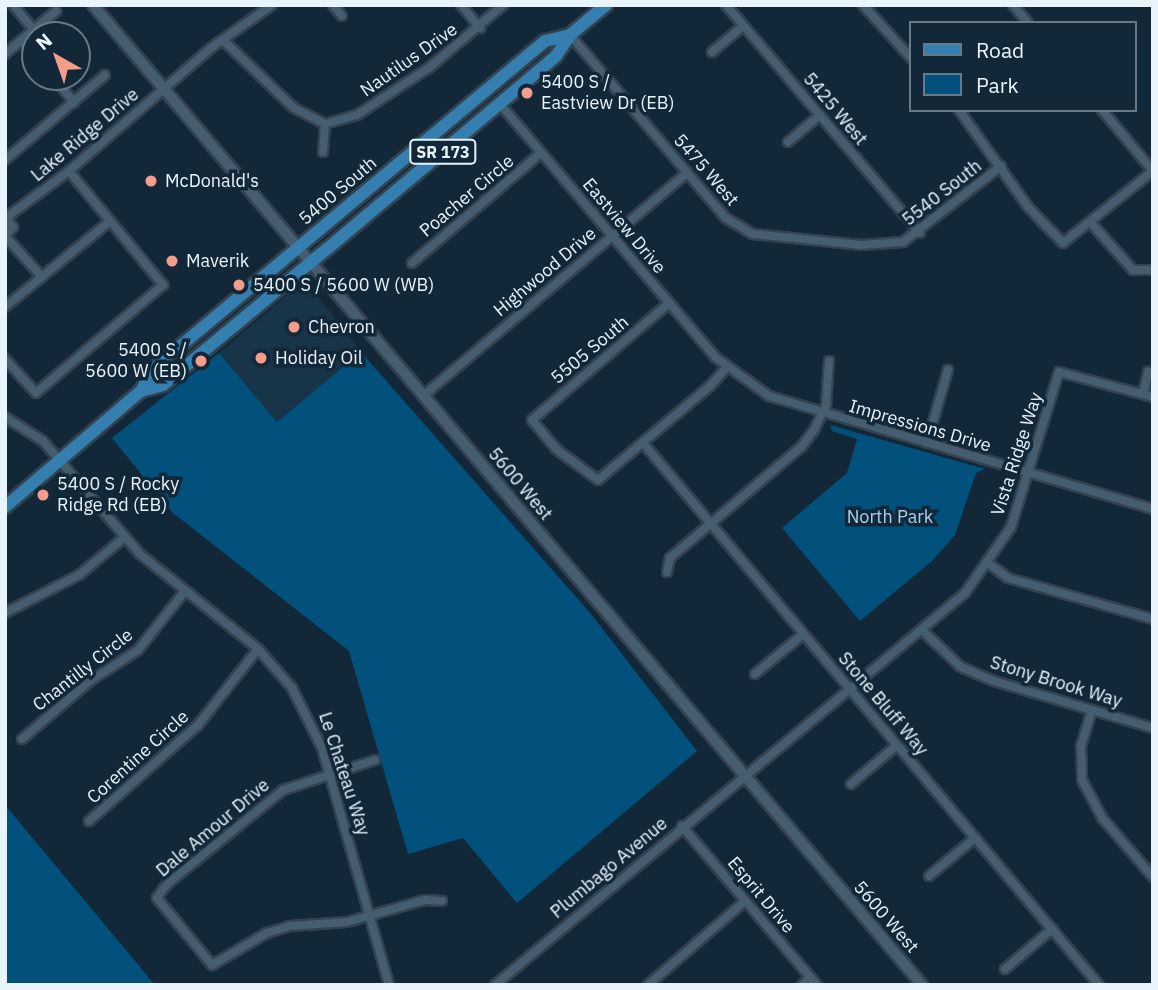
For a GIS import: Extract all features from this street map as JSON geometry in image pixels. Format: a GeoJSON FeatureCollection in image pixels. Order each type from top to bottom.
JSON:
{"type":"FeatureCollection","features":[{"type":"Feature","properties":{"kind":"main road","name":"5600 West"},"geometry":{"type":"LineString","coordinates":[[93,5],[922,985]]}},
{"type":"Feature","properties":{"kind":"main road","name":"5400 South"},"geometry":{"type":"LineString","coordinates":[[141,391],[163,385],[311,263],[556,56],[570,35],[606,5]]}},
{"type":"Feature","properties":{"kind":"main road","name":"5400 South"},"geometry":{"type":"LineString","coordinates":[[5,507],[141,391],[153,369],[297,247],[545,41],[570,35]]}},
{"type":"Feature","properties":{"kind":"street"},"geometry":{"type":"LineString","coordinates":[[13,5],[26,21]]}},
{"type":"Feature","properties":{"kind":"street","name":"Lake Ridge Drive"},"geometry":{"type":"LineString","coordinates":[[8,227],[27,205],[163,89],[223,40],[272,5]]}},
{"type":"Feature","properties":{"kind":"street"},"geometry":{"type":"LineString","coordinates":[[332,5],[342,16]]}},
{"type":"Feature","properties":{"kind":"street"},"geometry":{"type":"LineString","coordinates":[[461,5],[480,28]]}},
{"type":"Feature","properties":{"kind":"street","name":"Nautilus Drive"},"geometry":{"type":"LineString","coordinates":[[325,124],[358,115],[480,28],[503,5]]}},
{"type":"Feature","properties":{"kind":"street","name":"5425 West"},"geometry":{"type":"LineString","coordinates":[[726,5],[920,233]]}},
{"type":"Feature","properties":{"kind":"street"},"geometry":{"type":"LineString","coordinates":[[863,5],[909,56]]}},
{"type":"Feature","properties":{"kind":"street"},"geometry":{"type":"LineString","coordinates":[[1013,5],[1026,21]]}},
{"type":"Feature","properties":{"kind":"street"},"geometry":{"type":"LineString","coordinates":[[45,21],[56,12]]}},
{"type":"Feature","properties":{"kind":"street"},"geometry":{"type":"LineString","coordinates":[[712,52],[743,26]]}},
{"type":"Feature","properties":{"kind":"street","name":"5475 West"},"geometry":{"type":"LineString","coordinates":[[570,35],[688,173],[742,230],[861,245]]}},
{"type":"Feature","properties":{"kind":"street"},"geometry":{"type":"LineString","coordinates":[[223,40],[302,114],[325,124],[323,152]]}},
{"type":"Feature","properties":{"kind":"street"},"geometry":{"type":"LineString","coordinates":[[5,54],[21,41]]}},
{"type":"Feature","properties":{"kind":"street"},"geometry":{"type":"LineString","coordinates":[[5,160],[105,75]]}},
{"type":"Feature","properties":{"kind":"street"},"geometry":{"type":"LineString","coordinates":[[65,91],[74,102]]}},
{"type":"Feature","properties":{"kind":"street","name":"Eastview Drive"},"geometry":{"type":"LineString","coordinates":[[500,104],[612,237],[727,367]]}},
{"type":"Feature","properties":{"kind":"street"},"geometry":{"type":"LineString","coordinates":[[960,112],[1029,208],[1063,243],[1153,171],[1104,112]]}},
{"type":"Feature","properties":{"kind":"street"},"geometry":{"type":"LineString","coordinates":[[788,142],[820,115]]}},
{"type":"Feature","properties":{"kind":"street","name":"Poacher Circle"},"geometry":{"type":"LineString","coordinates":[[412,263],[541,153]]}},
{"type":"Feature","properties":{"kind":"street","name":"5540 South"},"geometry":{"type":"LineString","coordinates":[[861,245],[888,246],[920,233],[1001,166]]}},
{"type":"Feature","properties":{"kind":"street"},"geometry":{"type":"LineString","coordinates":[[5,359],[36,393],[163,285],[69,171]]}},
{"type":"Feature","properties":{"kind":"street","name":"Highwood Drive"},"geometry":{"type":"LineString","coordinates":[[422,396],[688,173]]}},
{"type":"Feature","properties":{"kind":"street"},"geometry":{"type":"LineString","coordinates":[[5,307],[109,222]]}},
{"type":"Feature","properties":{"kind":"street"},"geometry":{"type":"LineString","coordinates":[[1091,223],[1133,270],[1153,270]]}},
{"type":"Feature","properties":{"kind":"street"},"geometry":{"type":"LineString","coordinates":[[8,227],[20,249],[42,276]]}},
{"type":"Feature","properties":{"kind":"street","name":"5505 South"},"geometry":{"type":"LineString","coordinates":[[643,443],[598,480],[556,449],[532,420],[669,303]]}},
{"type":"Feature","properties":{"kind":"street"},"geometry":{"type":"LineString","coordinates":[[667,572],[670,558],[802,446],[822,414],[829,361]]}},
{"type":"Feature","properties":{"kind":"street"},"geometry":{"type":"LineString","coordinates":[[643,443],[727,367]]}},
{"type":"Feature","properties":{"kind":"street","name":"Impressions Drive"},"geometry":{"type":"LineString","coordinates":[[727,367],[769,396],[822,414],[1153,509]]}},
{"type":"Feature","properties":{"kind":"street"},"geometry":{"type":"LineString","coordinates":[[927,443],[948,370]]}},
{"type":"Feature","properties":{"kind":"street","name":"Vista Ridge Way"},"geometry":{"type":"LineString","coordinates":[[743,776],[923,631],[965,593],[989,564],[1011,527],[1030,475],[1059,372],[1153,397]]}},
{"type":"Feature","properties":{"kind":"street"},"geometry":{"type":"LineString","coordinates":[[1143,394],[1148,372]]}},
{"type":"Feature","properties":{"kind":"street","name":"Le Chateau Way"},"geometry":{"type":"LineString","coordinates":[[5,417],[27,427],[61,461],[125,537],[185,591],[258,649],[302,703],[330,774],[372,916],[389,985]]}},
{"type":"Feature","properties":{"kind":"street","name":"Stone Bluff Way"},"geometry":{"type":"LineString","coordinates":[[643,443],[1099,985]]}},
{"type":"Feature","properties":{"kind":"street"},"geometry":{"type":"LineString","coordinates":[[5,613],[79,575],[125,537]]}},
{"type":"Feature","properties":{"kind":"street"},"geometry":{"type":"LineString","coordinates":[[989,564],[1008,578],[1153,619]]}},
{"type":"Feature","properties":{"kind":"street","name":"Chantilly Circle"},"geometry":{"type":"LineString","coordinates":[[22,738],[90,681],[138,650],[185,591]]}},
{"type":"Feature","properties":{"kind":"street","name":"Stony Brook Way"},"geometry":{"type":"LineString","coordinates":[[923,631],[961,667],[1153,728]]}},
{"type":"Feature","properties":{"kind":"street"},"geometry":{"type":"LineString","coordinates":[[755,674],[803,634]]}},
{"type":"Feature","properties":{"kind":"street","name":"Corentine Circle"},"geometry":{"type":"LineString","coordinates":[[89,821],[198,725],[258,649]]}},
{"type":"Feature","properties":{"kind":"street"},"geometry":{"type":"LineString","coordinates":[[1092,710],[1081,746],[1082,780],[1103,819],[1153,877]]}},
{"type":"Feature","properties":{"kind":"street"},"geometry":{"type":"LineString","coordinates":[[851,784],[897,745]]}},
{"type":"Feature","properties":{"kind":"street","name":"Dale Amour Drive"},"geometry":{"type":"LineString","coordinates":[[372,916],[267,933],[212,965],[157,898],[270,799],[295,784],[375,760]]}},
{"type":"Feature","properties":{"kind":"street","name":"Plumbago Avenue"},"geometry":{"type":"LineString","coordinates":[[495,985],[743,776]]}},
{"type":"Feature","properties":{"kind":"street","name":"Esprit Drive"},"geometry":{"type":"LineString","coordinates":[[682,827],[813,981]]}},
{"type":"Feature","properties":{"kind":"street"},"geometry":{"type":"LineString","coordinates":[[929,876],[975,838]]}},
{"type":"Feature","properties":{"kind":"street"},"geometry":{"type":"LineString","coordinates":[[372,916],[425,900],[442,901]]}},
{"type":"Feature","properties":{"kind":"street"},"geometry":{"type":"LineString","coordinates":[[648,985],[746,901]]}},
{"type":"Feature","properties":{"kind":"street"},"geometry":{"type":"LineString","coordinates":[[1005,969],[1052,929]]}},
{"type":"Feature","properties":{"kind":"street"},"geometry":{"type":"LineString","coordinates":[[802,985],[813,981]]}},
{"type":"Feature","properties":{"kind":"shaded area"},"geometry":{"type":"Polygon","coordinates":[[[299,285],[309,285],[361,352],[277,422],[219,353],[299,285]]]}},
{"type":"Feature","properties":{"kind":"green space"},"geometry":{"type":"Polygon","coordinates":[[[361,352],[591,614],[697,751],[517,903],[463,838],[408,854],[349,651],[173,513],[112,438],[219,353],[277,422],[361,352]]]}},
{"type":"Feature","properties":{"kind":"green space","name":"North Park"},"geometry":{"type":"Polygon","coordinates":[[[830,425],[985,469],[976,473],[955,535],[933,560],[860,621],[782,528],[847,473],[857,439],[832,431],[830,425]]]}},
{"type":"Feature","properties":{"kind":"green space"},"geometry":{"type":"Polygon","coordinates":[[[5,805],[155,985],[5,985],[5,805]]]}},
{"type":"Feature","properties":{"kind":"place","name":"5400 S / Eastview Dr (EB)"},"geometry":{"type":"Point","coordinates":[527,93]}},
{"type":"Feature","properties":{"kind":"place","name":"McDonald's"},"geometry":{"type":"Point","coordinates":[151,181]}},
{"type":"Feature","properties":{"kind":"place","name":"Maverik"},"geometry":{"type":"Point","coordinates":[172,261]}},
{"type":"Feature","properties":{"kind":"place","name":"5400 S / 5600 W (WB)"},"geometry":{"type":"Point","coordinates":[239,285]}},
{"type":"Feature","properties":{"kind":"place","name":"Chevron"},"geometry":{"type":"Point","coordinates":[294,327]}},
{"type":"Feature","properties":{"kind":"place","name":"Holiday Oil"},"geometry":{"type":"Point","coordinates":[261,358]}},
{"type":"Feature","properties":{"kind":"place","name":"5400 S / 5600 W (EB)"},"geometry":{"type":"Point","coordinates":[201,361]}},
{"type":"Feature","properties":{"kind":"place","name":"5400 S / Rocky Ridge Rd (EB)"},"geometry":{"type":"Point","coordinates":[43,495]}}]}
